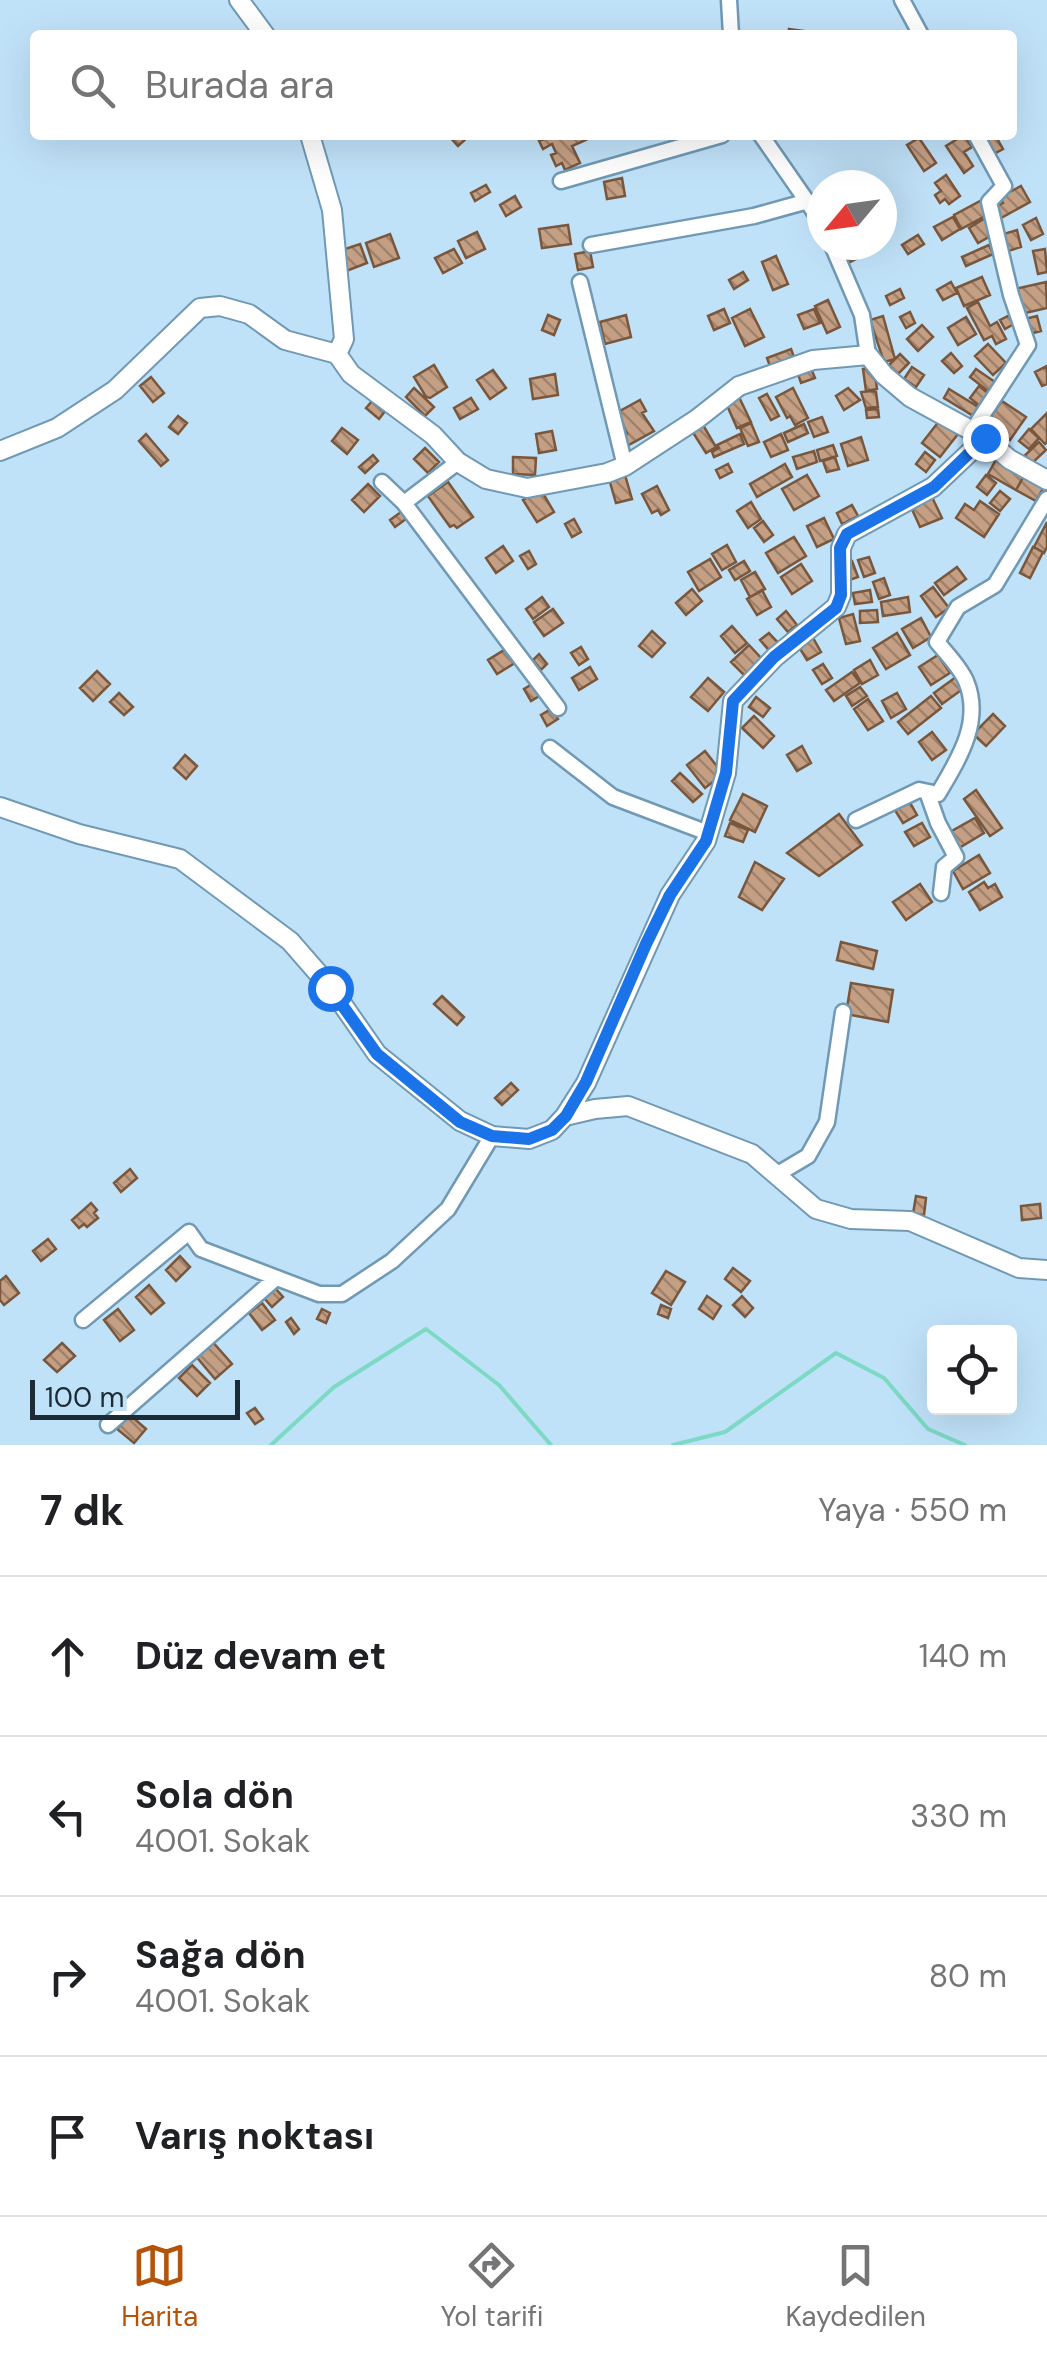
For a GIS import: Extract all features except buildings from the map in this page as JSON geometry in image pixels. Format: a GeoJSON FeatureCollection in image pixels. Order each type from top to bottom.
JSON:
{"type":"FeatureCollection","features":[{"type":"Feature","properties":{"kind":"street"},"geometry":{"type":"LineString","coordinates":[[239,0],[260,30]]}},
{"type":"Feature","properties":{"kind":"street"},"geometry":{"type":"LineString","coordinates":[[729,0],[731,30]]}},
{"type":"Feature","properties":{"kind":"street"},"geometry":{"type":"LineString","coordinates":[[902,0],[918,30]]}},
{"type":"Feature","properties":{"kind":"street"},"geometry":{"type":"LineString","coordinates":[[311,140],[332,210],[344,339],[337,354]]}},
{"type":"Feature","properties":{"kind":"street"},"geometry":{"type":"LineString","coordinates":[[561,181],[704,140]]}},
{"type":"Feature","properties":{"kind":"street"},"geometry":{"type":"LineString","coordinates":[[765,140],[807,200]]}},
{"type":"Feature","properties":{"kind":"street"},"geometry":{"type":"LineString","coordinates":[[0,807],[79,834],[180,859],[290,941],[330,988],[377,1054],[460,1122],[492,1136],[529,1139],[552,1130],[566,1116],[586,1082],[670,895],[708,833],[729,759],[733,701],[774,657],[836,608],[841,595],[840,548],[847,534],[934,487],[978,434],[1028,345],[1011,295],[989,202],[1004,186],[979,140]]}},
{"type":"Feature","properties":{"kind":"street"},"geometry":{"type":"LineString","coordinates":[[590,245],[754,216],[807,201]]}},
{"type":"Feature","properties":{"kind":"street"},"geometry":{"type":"LineString","coordinates":[[838,260],[862,315],[868,356],[884,375],[910,397],[978,434],[1009,459],[1047,480]]}},
{"type":"Feature","properties":{"kind":"street"},"geometry":{"type":"LineString","coordinates":[[580,282],[625,466]]}},
{"type":"Feature","properties":{"kind":"street"},"geometry":{"type":"LineString","coordinates":[[0,451],[57,428],[116,390],[200,308],[220,306],[249,314],[285,340],[337,354],[352,374],[434,435],[458,462],[486,478],[527,488],[625,466],[739,386],[813,360],[868,356]]}},
{"type":"Feature","properties":{"kind":"street"},"geometry":{"type":"LineString","coordinates":[[404,503],[458,462]]}},
{"type":"Feature","properties":{"kind":"street"},"geometry":{"type":"LineString","coordinates":[[382,482],[404,503],[558,708]]}},
{"type":"Feature","properties":{"kind":"street"},"geometry":{"type":"LineString","coordinates":[[856,820],[919,790],[938,794],[968,741],[972,699],[965,678],[937,642],[958,606],[995,585],[1047,499]]}},
{"type":"Feature","properties":{"kind":"street"},"geometry":{"type":"LineString","coordinates":[[550,748],[613,797],[708,833]]}},
{"type":"Feature","properties":{"kind":"street"},"geometry":{"type":"LineString","coordinates":[[927,792],[956,857],[944,867],[941,893]]}},
{"type":"Feature","properties":{"kind":"street"},"geometry":{"type":"LineString","coordinates":[[776,1174],[808,1156],[827,1122],[843,1012]]}},
{"type":"Feature","properties":{"kind":"street"},"geometry":{"type":"LineString","coordinates":[[566,1116],[628,1106],[752,1154],[816,1209],[852,1219],[910,1221],[1019,1268],[1047,1270]]}},
{"type":"Feature","properties":{"kind":"street"},"geometry":{"type":"LineString","coordinates":[[83,1320],[189,1232],[201,1249],[319,1294],[342,1294],[392,1260],[448,1208],[492,1136]]}},
{"type":"Feature","properties":{"kind":"street"},"geometry":{"type":"LineString","coordinates":[[108,1425],[276,1278]]}},
{"type":"Feature","properties":{"kind":"waterway"},"geometry":{"type":"LineString","coordinates":[[271,1445],[334,1387],[426,1329],[499,1385],[551,1445]]}},
{"type":"Feature","properties":{"kind":"waterway"},"geometry":{"type":"LineString","coordinates":[[673,1445],[725,1432],[836,1353],[884,1378],[928,1429],[965,1445]]}},
{"type":"Feature","properties":{"kind":"route"},"geometry":{"type":"LineString","coordinates":[[330,988],[377,1054],[460,1122],[492,1136],[529,1139],[552,1130],[566,1116],[586,1082],[670,895],[706,841],[726,773],[733,701],[774,657],[836,608],[841,595],[840,548],[847,534],[934,487],[985,438]]}}]}
